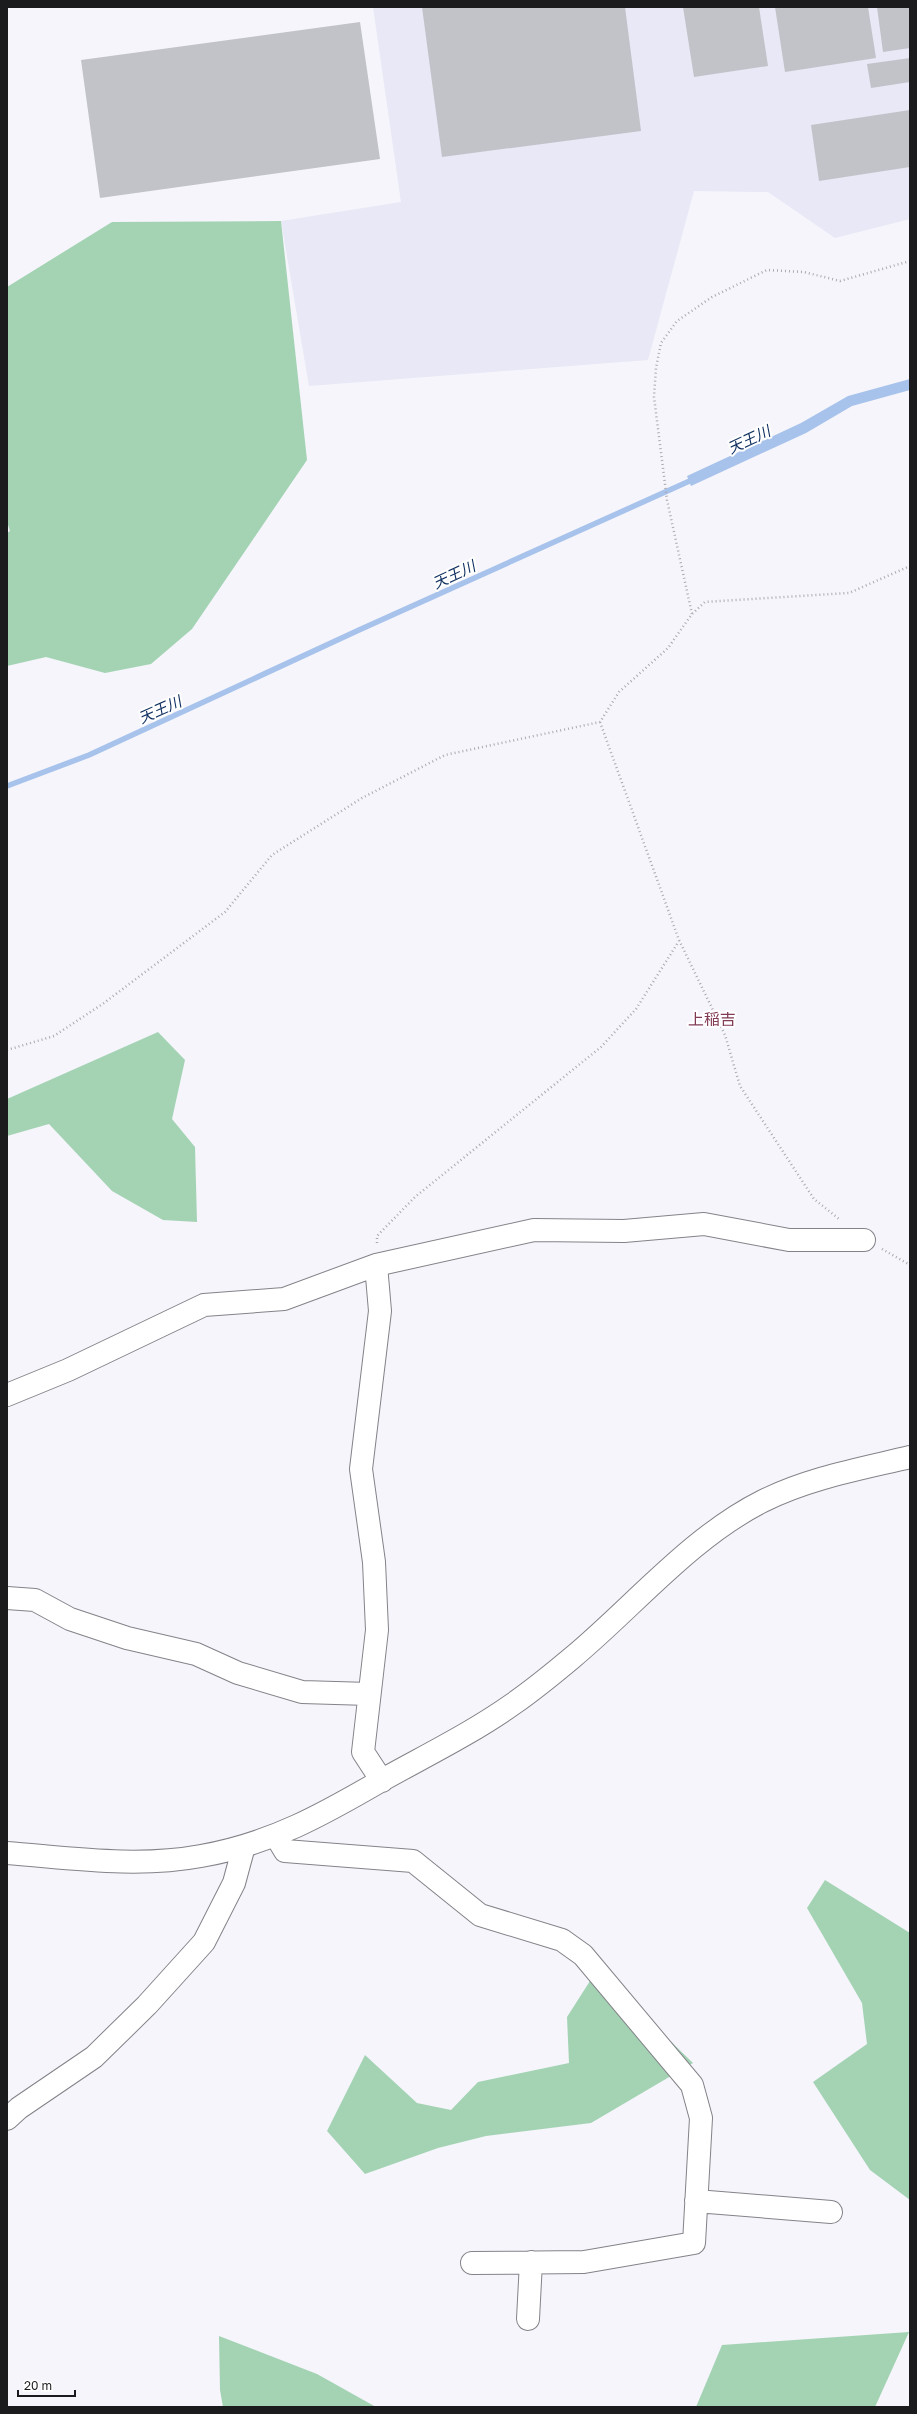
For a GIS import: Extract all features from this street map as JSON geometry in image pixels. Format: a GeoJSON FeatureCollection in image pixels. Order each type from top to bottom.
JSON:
{"type":"FeatureCollection","features":[{"type":"Feature","properties":{"kind":"street"},"geometry":{"type":"LineString","coordinates":[[7,1395],[68,1370],[204,1305],[284,1299],[376,1265],[534,1230],[624,1231],[704,1224],[789,1240],[864,1240]]}},
{"type":"Feature","properties":{"kind":"street"},"geometry":{"type":"LineString","coordinates":[[376,1265],[380,1311],[361,1469],[374,1562],[377,1630],[363,1752],[382,1781]]}},
{"type":"Feature","properties":{"kind":"street"},"geometry":{"type":"LineString","coordinates":[[7,1853],[119,1862],[162,1861],[200,1856],[244,1846],[294,1829],[464,1736],[513,1704],[574,1656],[700,1543],[735,1517],[763,1501],[822,1478],[910,1457]]}},
{"type":"Feature","properties":{"kind":"street"},"geometry":{"type":"LineString","coordinates":[[7,1598],[35,1600],[70,1618],[127,1638],[196,1654],[238,1673],[302,1692],[369,1694]]}},
{"type":"Feature","properties":{"kind":"street"},"geometry":{"type":"LineString","coordinates":[[276,1836],[285,1851],[413,1861],[480,1914],[562,1940],[583,1955],[692,2085],[702,2118],[694,2243],[584,2262],[472,2263]]}},
{"type":"Feature","properties":{"kind":"street"},"geometry":{"type":"LineString","coordinates":[[7,2120],[19,2108],[94,2057],[147,2005],[204,1942],[234,1884],[244,1846]]}},
{"type":"Feature","properties":{"kind":"street"},"geometry":{"type":"LineString","coordinates":[[696,2201],[831,2212]]}},
{"type":"Feature","properties":{"kind":"street"},"geometry":{"type":"LineString","coordinates":[[528,2319],[531,2262]]}},
{"type":"Feature","properties":{"kind":"path"},"geometry":{"type":"LineString","coordinates":[[692,614],[667,500],[654,397],[656,368],[661,343],[677,321],[712,297],[767,270],[804,272],[840,281],[910,262]]}},
{"type":"Feature","properties":{"kind":"path"},"geometry":{"type":"LineString","coordinates":[[7,1050],[54,1036],[104,1003],[225,912],[272,854],[362,798],[445,755],[600,722],[619,692],[668,648],[692,614],[705,602],[849,593],[910,566]]}},
{"type":"Feature","properties":{"kind":"path"},"geometry":{"type":"LineString","coordinates":[[600,722],[679,940],[725,1035],[740,1086],[814,1199],[864,1240],[910,1265]]}},
{"type":"Feature","properties":{"kind":"path"},"geometry":{"type":"LineString","coordinates":[[376,1265],[377,1236],[415,1197],[601,1047],[636,1008],[679,940]]}},
{"type":"Feature","properties":{"kind":"shaded area"},"geometry":{"type":"Polygon","coordinates":[[[373,7],[910,7],[910,219],[835,238],[768,192],[694,191],[648,360],[309,386],[281,221],[401,202],[373,7]]]}},
{"type":"Feature","properties":{"kind":"green space"},"geometry":{"type":"Polygon","coordinates":[[[281,221],[307,460],[192,629],[151,664],[105,673],[46,657],[7,666],[7,533],[10,531],[7,522],[7,287],[112,222],[281,221]]]}},
{"type":"Feature","properties":{"kind":"green space"},"geometry":{"type":"Polygon","coordinates":[[[158,1032],[185,1060],[172,1119],[195,1147],[197,1222],[163,1220],[112,1191],[49,1124],[7,1136],[7,1099],[158,1032]]]}},
{"type":"Feature","properties":{"kind":"green space"},"geometry":{"type":"Polygon","coordinates":[[[825,1880],[910,1933],[910,2200],[870,2170],[813,2082],[867,2044],[862,2003],[807,1908],[825,1880]]]}},
{"type":"Feature","properties":{"kind":"green space"},"geometry":{"type":"Polygon","coordinates":[[[597,1970],[693,2063],[591,2123],[486,2136],[438,2148],[365,2174],[327,2131],[365,2055],[417,2103],[451,2110],[478,2082],[569,2063],[567,2017],[597,1970]]]}},
{"type":"Feature","properties":{"kind":"green space"},"geometry":{"type":"Polygon","coordinates":[[[909,2332],[875,2407],[696,2407],[722,2345],[909,2332]]]}},
{"type":"Feature","properties":{"kind":"green space"},"geometry":{"type":"Polygon","coordinates":[[[219,2336],[317,2374],[376,2407],[223,2407],[220,2390],[219,2336]]]}},
{"type":"Feature","properties":{"kind":"water"},"geometry":{"type":"Polygon","coordinates":[[[910,379],[910,390],[852,406],[806,433],[691,486],[687,476],[801,423],[848,396],[910,379]]]}},
{"type":"Feature","properties":{"kind":"building"},"geometry":{"type":"Polygon","coordinates":[[[422,7],[625,7],[641,131],[442,157],[422,7]]]}},
{"type":"Feature","properties":{"kind":"building"},"geometry":{"type":"Polygon","coordinates":[[[683,7],[759,7],[768,66],[694,77],[683,7]]]}},
{"type":"Feature","properties":{"kind":"building"},"geometry":{"type":"Polygon","coordinates":[[[775,7],[868,7],[876,58],[785,72],[775,7]]]}},
{"type":"Feature","properties":{"kind":"building"},"geometry":{"type":"Polygon","coordinates":[[[877,7],[910,7],[910,48],[883,52],[877,7]]]}},
{"type":"Feature","properties":{"kind":"building"},"geometry":{"type":"Polygon","coordinates":[[[360,22],[380,159],[100,198],[81,60],[360,22]]]}},
{"type":"Feature","properties":{"kind":"building"},"geometry":{"type":"Polygon","coordinates":[[[910,58],[910,82],[871,88],[867,64],[910,58]]]}},
{"type":"Feature","properties":{"kind":"building"},"geometry":{"type":"Polygon","coordinates":[[[910,110],[910,167],[819,181],[811,125],[910,110]]]}},
{"type":"Feature","properties":{"kind":"waterway","name":"天王川"},"geometry":{"type":"LineString","coordinates":[[7,786],[89,755],[359,630],[694,479]]}},
{"type":"Feature","properties":{"kind":"district","name":"上稲吉"},"geometry":{"type":"Point","coordinates":[712,1019]}}]}
